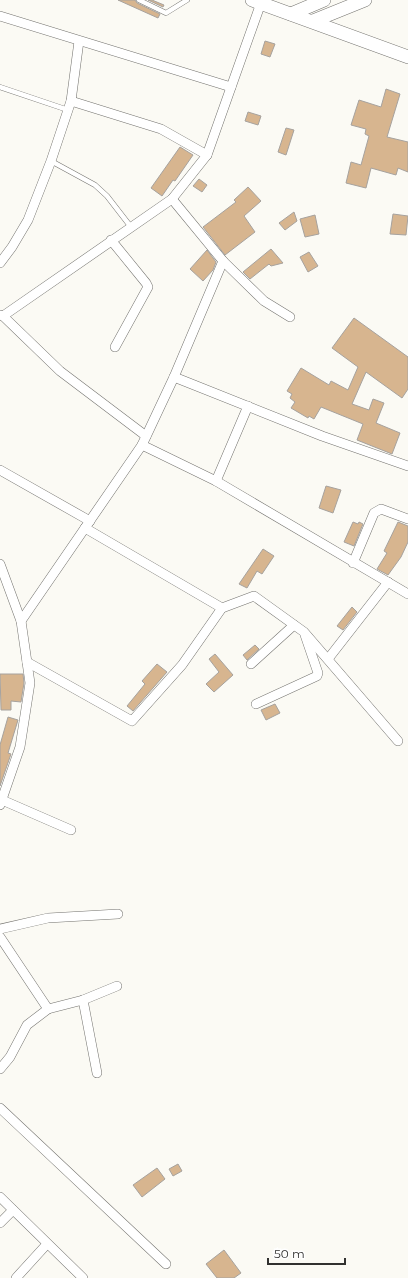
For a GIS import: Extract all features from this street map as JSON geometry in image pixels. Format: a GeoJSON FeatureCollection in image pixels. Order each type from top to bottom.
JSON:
{"type":"FeatureCollection","features":[{"type":"Feature","properties":{"kind":"main road"},"geometry":{"type":"LineString","coordinates":[[291,14],[324,0]]}},
{"type":"Feature","properties":{"kind":"main road"},"geometry":{"type":"LineString","coordinates":[[313,21],[365,0]]}},
{"type":"Feature","properties":{"kind":"main road"},"geometry":{"type":"LineString","coordinates":[[258,1],[408,57]]}},
{"type":"Feature","properties":{"kind":"street"},"geometry":{"type":"LineString","coordinates":[[146,436],[60,371],[2,315],[172,199],[207,155],[258,1]]}},
{"type":"Feature","properties":{"kind":"street"},"geometry":{"type":"LineString","coordinates":[[0,16],[230,88]]}},
{"type":"Feature","properties":{"kind":"street"},"geometry":{"type":"LineString","coordinates":[[0,263],[12,247],[28,220],[51,161],[68,110],[79,41]]}},
{"type":"Feature","properties":{"kind":"street"},"geometry":{"type":"LineString","coordinates":[[70,101],[161,128],[207,155]]}},
{"type":"Feature","properties":{"kind":"street"},"geometry":{"type":"LineString","coordinates":[[172,199],[223,262],[264,301],[290,317]]}},
{"type":"Feature","properties":{"kind":"street"},"geometry":{"type":"LineString","coordinates":[[112,240],[148,287],[115,347]]}},
{"type":"Feature","properties":{"kind":"street"},"geometry":{"type":"LineString","coordinates":[[21,621],[142,445],[174,377],[223,262]]}},
{"type":"Feature","properties":{"kind":"street"},"geometry":{"type":"LineString","coordinates":[[174,377],[322,436],[408,466]]}},
{"type":"Feature","properties":{"kind":"street"},"geometry":{"type":"LineString","coordinates":[[216,481],[248,406]]}},
{"type":"Feature","properties":{"kind":"street"},"geometry":{"type":"LineString","coordinates":[[142,445],[216,481],[408,594]]}},
{"type":"Feature","properties":{"kind":"street"},"geometry":{"type":"LineString","coordinates":[[0,470],[222,608]]}},
{"type":"Feature","properties":{"kind":"street"},"geometry":{"type":"LineString","coordinates":[[353,563],[374,513],[377,510],[381,509],[408,519]]}},
{"type":"Feature","properties":{"kind":"street"},"geometry":{"type":"LineString","coordinates":[[0,564],[21,621],[30,683],[20,747],[1,802],[71,830]]}},
{"type":"Feature","properties":{"kind":"street"},"geometry":{"type":"LineString","coordinates":[[328,659],[388,582]]}},
{"type":"Feature","properties":{"kind":"street"},"geometry":{"type":"LineString","coordinates":[[27,662],[132,721],[182,666],[222,608],[254,596],[304,632],[398,741]]}},
{"type":"Feature","properties":{"kind":"street"},"geometry":{"type":"LineString","coordinates":[[251,664],[294,625]]}},
{"type":"Feature","properties":{"kind":"street"},"geometry":{"type":"LineString","coordinates":[[256,704],[317,676],[318,673],[304,632]]}},
{"type":"Feature","properties":{"kind":"street"},"geometry":{"type":"LineString","coordinates":[[0,929],[48,918],[118,914]]}},
{"type":"Feature","properties":{"kind":"street"},"geometry":{"type":"LineString","coordinates":[[0,938],[48,1009]]}},
{"type":"Feature","properties":{"kind":"street"},"geometry":{"type":"LineString","coordinates":[[0,1069],[10,1057],[26,1025],[48,1009],[83,1000],[117,986]]}},
{"type":"Feature","properties":{"kind":"street"},"geometry":{"type":"LineString","coordinates":[[83,1000],[97,1073]]}},
{"type":"Feature","properties":{"kind":"street"},"geometry":{"type":"LineString","coordinates":[[0,1108],[166,1264]]}},
{"type":"Feature","properties":{"kind":"street"},"geometry":{"type":"LineString","coordinates":[[0,1197],[83,1278]]}},
{"type":"Feature","properties":{"kind":"street"},"geometry":{"type":"LineString","coordinates":[[0,1223],[13,1210]]}},
{"type":"Feature","properties":{"kind":"street"},"geometry":{"type":"LineString","coordinates":[[16,1278],[47,1244]]}},
{"type":"Feature","properties":{"kind":"lane"},"geometry":{"type":"LineString","coordinates":[[139,0],[166,13],[187,0]]}},
{"type":"Feature","properties":{"kind":"lane"},"geometry":{"type":"LineString","coordinates":[[0,87],[68,110]]}},
{"type":"Feature","properties":{"kind":"lane"},"geometry":{"type":"LineString","coordinates":[[51,161],[94,185],[107,196],[131,227]]}},
{"type":"Feature","properties":{"kind":"building"},"geometry":{"type":"Polygon","coordinates":[[[118,0],[135,0],[137,3],[160,14],[158,18],[118,0]]]}},
{"type":"Feature","properties":{"kind":"building"},"geometry":{"type":"Polygon","coordinates":[[[148,0],[152,0],[164,5],[163,7],[148,0]]]}},
{"type":"Feature","properties":{"kind":"building"},"geometry":{"type":"Polygon","coordinates":[[[265,41],[275,44],[270,57],[261,54],[265,41]]]}},
{"type":"Feature","properties":{"kind":"building"},"geometry":{"type":"Polygon","coordinates":[[[386,89],[400,94],[387,137],[408,142],[408,172],[398,168],[396,175],[371,168],[366,188],[346,183],[351,162],[361,165],[369,136],[365,134],[366,129],[351,125],[359,100],[381,107],[386,89]]]}},
{"type":"Feature","properties":{"kind":"building"},"geometry":{"type":"Polygon","coordinates":[[[248,112],[261,116],[258,125],[245,121],[248,112]]]}},
{"type":"Feature","properties":{"kind":"building"},"geometry":{"type":"Polygon","coordinates":[[[286,128],[294,130],[286,155],[278,152],[286,128]]]}},
{"type":"Feature","properties":{"kind":"building"},"geometry":{"type":"Polygon","coordinates":[[[180,147],[193,155],[175,181],[173,180],[162,196],[151,188],[180,147]]]}},
{"type":"Feature","properties":{"kind":"building"},"geometry":{"type":"Polygon","coordinates":[[[199,179],[207,185],[202,192],[193,186],[199,179]]]}},
{"type":"Feature","properties":{"kind":"building"},"geometry":{"type":"Polygon","coordinates":[[[248,187],[261,201],[244,216],[255,232],[225,255],[203,227],[236,202],[234,200],[248,187]]]}},
{"type":"Feature","properties":{"kind":"building"},"geometry":{"type":"Polygon","coordinates":[[[294,212],[297,221],[285,230],[279,223],[294,212]]]}},
{"type":"Feature","properties":{"kind":"building"},"geometry":{"type":"Polygon","coordinates":[[[393,214],[408,216],[406,235],[390,234],[393,214]]]}},
{"type":"Feature","properties":{"kind":"building"},"geometry":{"type":"Polygon","coordinates":[[[315,215],[319,234],[305,237],[300,219],[315,215]]]}},
{"type":"Feature","properties":{"kind":"building"},"geometry":{"type":"Polygon","coordinates":[[[271,249],[283,263],[271,266],[269,264],[250,279],[243,272],[271,249]]]}},
{"type":"Feature","properties":{"kind":"building"},"geometry":{"type":"Polygon","coordinates":[[[207,250],[216,262],[213,270],[203,281],[190,269],[207,250]]]}},
{"type":"Feature","properties":{"kind":"building"},"geometry":{"type":"Polygon","coordinates":[[[309,252],[318,266],[308,272],[300,257],[309,252]]]}},
{"type":"Feature","properties":{"kind":"building"},"geometry":{"type":"Polygon","coordinates":[[[354,318],[408,357],[408,389],[402,398],[366,372],[352,404],[369,410],[373,399],[384,403],[376,423],[400,433],[392,454],[357,440],[363,424],[321,407],[314,419],[309,416],[308,418],[291,408],[295,402],[290,398],[292,394],[287,391],[301,368],[329,385],[331,381],[348,390],[358,367],[332,348],[354,318]]]}},
{"type":"Feature","properties":{"kind":"building"},"geometry":{"type":"Polygon","coordinates":[[[326,486],[341,490],[333,513],[319,508],[326,486]]]}},
{"type":"Feature","properties":{"kind":"building"},"geometry":{"type":"Polygon","coordinates":[[[353,522],[363,524],[354,546],[344,542],[353,522]]]}},
{"type":"Feature","properties":{"kind":"building"},"geometry":{"type":"Polygon","coordinates":[[[398,522],[408,526],[408,542],[401,557],[388,575],[377,569],[387,553],[384,551],[398,522]]]}},
{"type":"Feature","properties":{"kind":"building"},"geometry":{"type":"Polygon","coordinates":[[[263,549],[274,556],[262,574],[257,571],[247,588],[239,584],[263,549]]]}},
{"type":"Feature","properties":{"kind":"building"},"geometry":{"type":"Polygon","coordinates":[[[352,607],[357,612],[343,630],[337,626],[352,607]]]}},
{"type":"Feature","properties":{"kind":"building"},"geometry":{"type":"Polygon","coordinates":[[[255,645],[259,649],[247,660],[243,655],[255,645]]]}},
{"type":"Feature","properties":{"kind":"building"},"geometry":{"type":"Polygon","coordinates":[[[215,654],[233,675],[214,692],[206,684],[219,672],[209,659],[215,654]]]}},
{"type":"Feature","properties":{"kind":"building"},"geometry":{"type":"Polygon","coordinates":[[[157,664],[167,672],[133,711],[127,706],[145,684],[142,681],[157,664]]]}},
{"type":"Feature","properties":{"kind":"building"},"geometry":{"type":"Polygon","coordinates":[[[0,674],[23,674],[24,683],[21,702],[11,701],[11,710],[1,710],[0,674]]]}},
{"type":"Feature","properties":{"kind":"building"},"geometry":{"type":"Polygon","coordinates":[[[275,704],[280,713],[266,720],[261,710],[275,704]]]}},
{"type":"Feature","properties":{"kind":"building"},"geometry":{"type":"Polygon","coordinates":[[[8,717],[18,720],[8,753],[11,754],[0,786],[0,745],[8,717]]]}},
{"type":"Feature","properties":{"kind":"building"},"geometry":{"type":"Polygon","coordinates":[[[178,1164],[182,1171],[173,1176],[169,1169],[178,1164]]]}},
{"type":"Feature","properties":{"kind":"building"},"geometry":{"type":"Polygon","coordinates":[[[157,1168],[165,1179],[142,1197],[133,1185],[157,1168]]]}},
{"type":"Feature","properties":{"kind":"building"},"geometry":{"type":"Polygon","coordinates":[[[224,1250],[241,1273],[234,1278],[217,1278],[206,1264],[224,1250]]]}}]}
